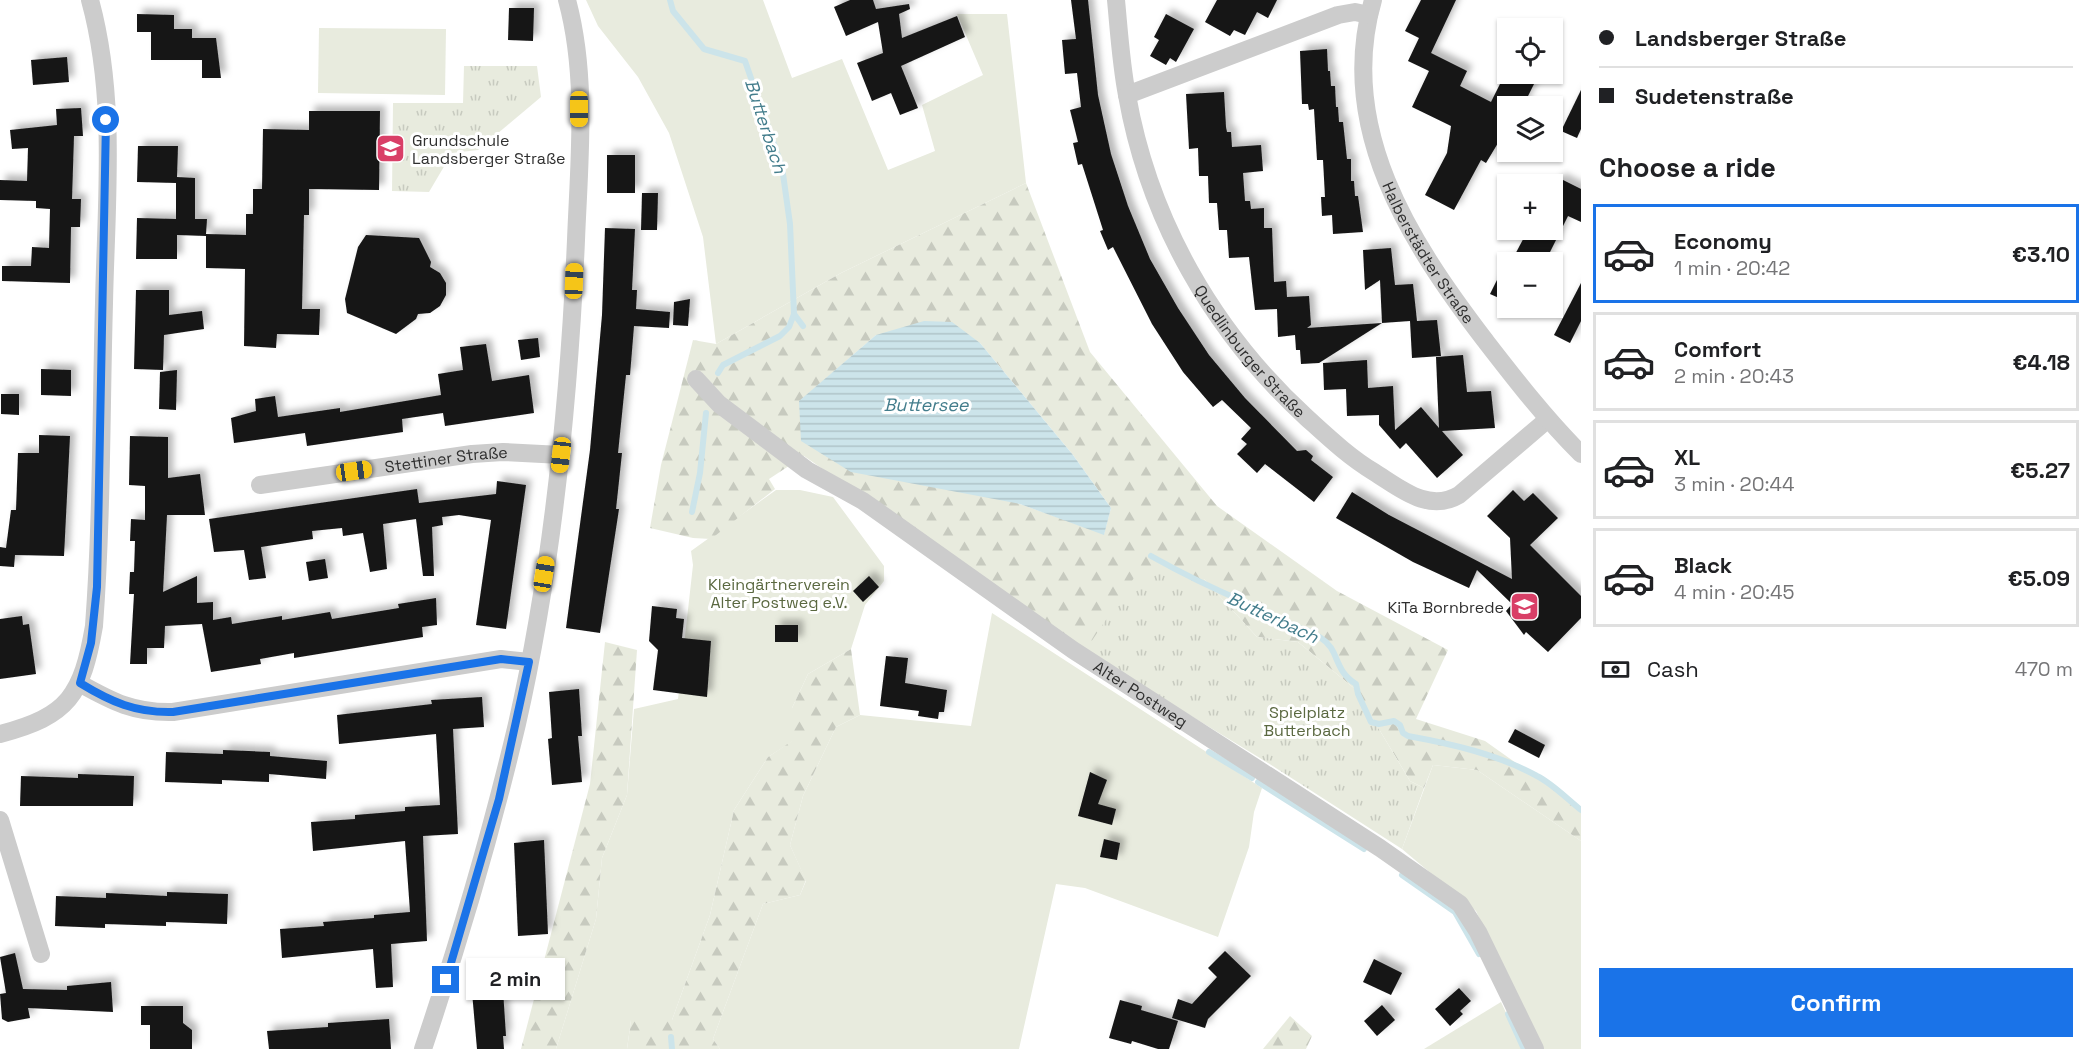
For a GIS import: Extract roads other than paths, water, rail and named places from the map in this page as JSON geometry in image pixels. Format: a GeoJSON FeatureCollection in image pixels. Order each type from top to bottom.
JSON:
{"type":"FeatureCollection","features":[{"type":"Feature","properties":{"kind":"street"},"geometry":{"type":"LineString","coordinates":[[0,734],[45,719],[59,710],[80,683],[92,638],[97,587],[105,225],[105,87],[98,28],[90,0]]}},
{"type":"Feature","properties":{"kind":"street"},"geometry":{"type":"LineString","coordinates":[[423,1049],[488,839],[529,662],[561,455],[574,281],[578,54],[567,0]]}},
{"type":"Feature","properties":{"kind":"street","name":"Quedlinburger Straße"},"geometry":{"type":"LineString","coordinates":[[1116,0],[1127,95],[1143,160],[1164,221],[1193,280],[1233,339],[1269,383],[1361,464],[1415,498],[1438,502],[1450,501],[1547,420]]}},
{"type":"Feature","properties":{"kind":"street","name":"Halberstädter Straße"},"geometry":{"type":"LineString","coordinates":[[1127,95],[1338,15],[1371,7],[1364,57],[1365,91],[1371,130],[1396,207],[1445,288],[1547,420],[1581,454]]}},
{"type":"Feature","properties":{"kind":"street","name":"Alter Postweg"},"geometry":{"type":"LineString","coordinates":[[696,379],[713,399],[807,470],[863,501],[1073,650],[1380,848],[1460,904],[1478,932],[1535,1049]]}},
{"type":"Feature","properties":{"kind":"street","name":"Stettiner Straße"},"geometry":{"type":"LineString","coordinates":[[260,485],[472,454],[503,452],[561,455]]}},
{"type":"Feature","properties":{"kind":"street"},"geometry":{"type":"LineString","coordinates":[[80,683],[124,706],[141,711],[173,712],[501,659],[529,662]]}},
{"type":"Feature","properties":{"kind":"street"},"geometry":{"type":"LineString","coordinates":[[0,820],[41,954]]}},
{"type":"Feature","properties":{"kind":"water","name":"Buttersee"},"geometry":{"type":"Polygon","coordinates":[[[924,321],[952,322],[980,343],[1073,455],[1111,508],[1104,535],[1020,504],[851,472],[801,441],[799,401],[876,335],[924,321]]]}},
{"type":"Feature","properties":{"kind":"waterway","name":"Butterbach"},"geometry":{"type":"LineString","coordinates":[[670,0],[673,11],[704,49],[745,61],[782,167],[790,224],[794,314],[803,326]]}},
{"type":"Feature","properties":{"kind":"waterway"},"geometry":{"type":"LineString","coordinates":[[718,373],[723,365],[780,336],[789,327],[794,314]]}},
{"type":"Feature","properties":{"kind":"waterway"},"geometry":{"type":"LineString","coordinates":[[692,512],[700,473],[706,413]]}},
{"type":"Feature","properties":{"kind":"waterway","name":"Butterbach"},"geometry":{"type":"LineString","coordinates":[[1151,556],[1247,603],[1270,619],[1316,634],[1327,643],[1344,673],[1356,684],[1358,694],[1371,722],[1379,724],[1394,721],[1408,736],[1458,746],[1522,768],[1543,779],[1581,810]]}},
{"type":"Feature","properties":{"kind":"waterway"},"geometry":{"type":"LineString","coordinates":[[1209,752],[1252,778]]}},
{"type":"Feature","properties":{"kind":"waterway"},"geometry":{"type":"LineString","coordinates":[[1258,782],[1364,849]]}},
{"type":"Feature","properties":{"kind":"waterway"},"geometry":{"type":"LineString","coordinates":[[1402,875],[1455,912],[1479,954]]}},
{"type":"Feature","properties":{"kind":"waterway"},"geometry":{"type":"LineString","coordinates":[[1508,1014],[1524,1049]]}},
{"type":"Feature","properties":{"kind":"waterway"},"geometry":{"type":"LineString","coordinates":[[671,1037],[672,1049]]}},
{"type":"Feature","properties":{"kind":"place","name":"Grundschule Landsberger Straße"},"geometry":{"type":"Point","coordinates":[391,149]}},
{"type":"Feature","properties":{"kind":"place","name":"KiTa Bornbrede"},"geometry":{"type":"Point","coordinates":[1525,607]}},
{"type":"Feature","properties":{"kind":"park label","name":"Kleingärtnerverein Alter Postweg e.V."},"geometry":{"type":"Point","coordinates":[779,593]}},
{"type":"Feature","properties":{"kind":"park label","name":"Spielplatz Butterbach"},"geometry":{"type":"Point","coordinates":[1307,721]}}]}
